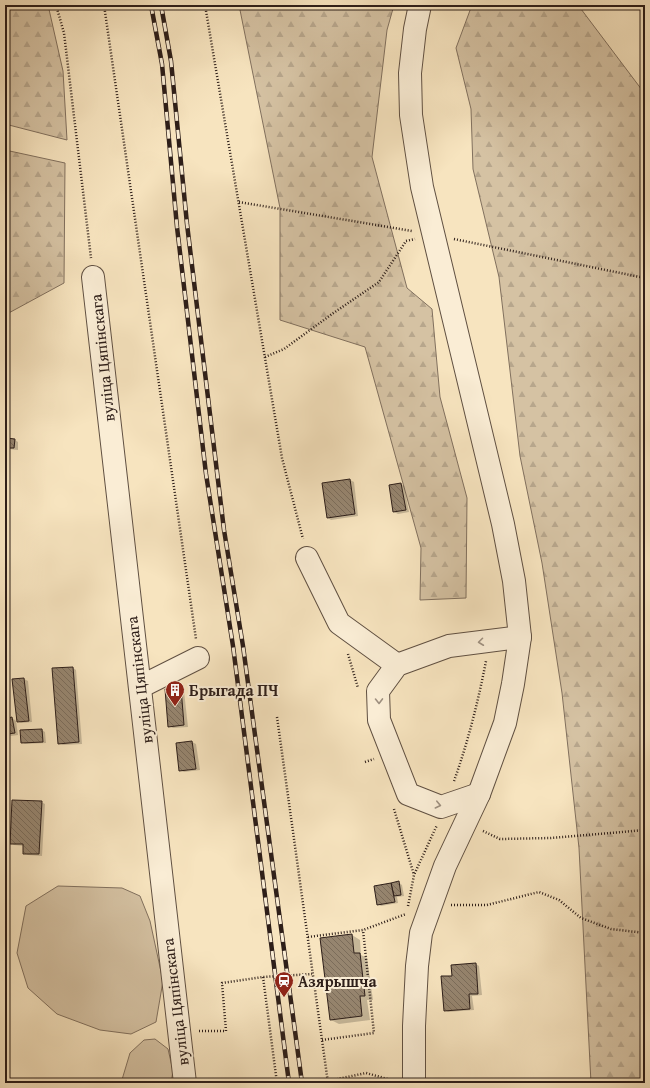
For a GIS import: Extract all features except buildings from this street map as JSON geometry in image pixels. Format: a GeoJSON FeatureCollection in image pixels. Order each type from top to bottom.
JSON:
{"type":"FeatureCollection","features":[{"type":"Feature","properties":{"kind":"street"},"geometry":{"type":"LineString","coordinates":[[414,1083],[414,1026],[417,966],[421,933],[445,866],[479,794],[505,723],[520,637],[514,582],[503,524],[422,187],[411,115],[410,73],[415,29],[420,5]]}},
{"type":"Feature","properties":{"kind":"street","name":"вуліца Цяпінскага"},"geometry":{"type":"LineString","coordinates":[[93,277],[185,1083]]}},
{"type":"Feature","properties":{"kind":"street"},"geometry":{"type":"LineString","coordinates":[[307,558],[339,623],[397,665]]}},
{"type":"Feature","properties":{"kind":"street"},"geometry":{"type":"LineString","coordinates":[[479,794],[441,807],[408,794],[379,720],[378,691],[397,665],[449,646],[520,637]]}},
{"type":"Feature","properties":{"kind":"street"},"geometry":{"type":"LineString","coordinates":[[140,688],[198,658]]}},
{"type":"Feature","properties":{"kind":"path"},"geometry":{"type":"LineString","coordinates":[[56,5],[64,33],[93,277]]}},
{"type":"Feature","properties":{"kind":"path"},"geometry":{"type":"LineString","coordinates":[[104,5],[198,658]]}},
{"type":"Feature","properties":{"kind":"path"},"geometry":{"type":"LineString","coordinates":[[205,5],[282,458],[307,558]]}},
{"type":"Feature","properties":{"kind":"path"},"geometry":{"type":"LineString","coordinates":[[265,357],[284,349],[379,282],[406,241],[433,234]]}},
{"type":"Feature","properties":{"kind":"path"},"geometry":{"type":"LineString","coordinates":[[406,914],[414,874],[446,806],[465,750],[479,696],[490,641]]}},
{"type":"Feature","properties":{"kind":"path"},"geometry":{"type":"LineString","coordinates":[[276,717],[328,1082],[366,1073],[401,1083]]}},
{"type":"Feature","properties":{"kind":"path"},"geometry":{"type":"LineString","coordinates":[[465,823],[500,839],[551,838],[645,830]]}},
{"type":"Feature","properties":{"kind":"path"},"geometry":{"type":"LineString","coordinates":[[308,937],[363,930],[432,904],[487,905],[539,892],[559,900],[581,918],[611,928],[645,933]]}},
{"type":"Feature","properties":{"kind":"path"},"geometry":{"type":"LineString","coordinates":[[322,1040],[374,1033],[363,930]]}},
{"type":"Feature","properties":{"kind":"path"},"geometry":{"type":"LineString","coordinates":[[179,1032],[226,1031],[222,983],[263,977],[312,974]]}},
{"type":"Feature","properties":{"kind":"path"},"geometry":{"type":"LineString","coordinates":[[263,977],[278,1083]]}},
{"type":"Feature","properties":{"kind":"green space"},"geometry":{"type":"Polygon","coordinates":[[[5,5],[48,5],[63,71],[67,140],[5,124],[5,5]]]}},
{"type":"Feature","properties":{"kind":"green space"},"geometry":{"type":"Polygon","coordinates":[[[239,5],[394,5],[387,30],[372,157],[407,288],[432,309],[440,397],[467,498],[466,598],[420,600],[421,548],[365,347],[280,320],[280,208],[239,5]]]}},
{"type":"Feature","properties":{"kind":"green space"},"geometry":{"type":"Polygon","coordinates":[[[472,5],[578,5],[645,94],[645,1083],[591,1083],[579,848],[562,693],[542,563],[520,456],[499,277],[473,169],[471,109],[456,48],[472,5]]]}},
{"type":"Feature","properties":{"kind":"green space"},"geometry":{"type":"Polygon","coordinates":[[[5,150],[65,163],[64,283],[5,315],[5,150]]]}},
{"type":"Feature","properties":{"kind":"green space"},"geometry":{"type":"Polygon","coordinates":[[[58,886],[122,888],[140,896],[150,921],[163,981],[156,1022],[131,1034],[100,1030],[57,1014],[28,988],[17,953],[26,906],[58,886]]]}},
{"type":"Feature","properties":{"kind":"green space"},"geometry":{"type":"Polygon","coordinates":[[[155,1039],[168,1049],[173,1071],[171,1083],[121,1083],[130,1053],[144,1040],[155,1039]]]}},
{"type":"Feature","properties":{"kind":"railway"},"geometry":{"type":"LineString","coordinates":[[151,5],[162,64],[177,227],[206,474],[233,646],[289,1083]]}},
{"type":"Feature","properties":{"kind":"railway"},"geometry":{"type":"LineString","coordinates":[[161,5],[171,61],[187,224],[224,530],[243,646],[302,1083]]}},
{"type":"Feature","properties":{"kind":"place","name":"Брыгада ПЧ"},"geometry":{"type":"Point","coordinates":[175,707]}},
{"type":"Feature","properties":{"kind":"place","name":"Азярышча"},"geometry":{"type":"Point","coordinates":[284,998]}}]}
